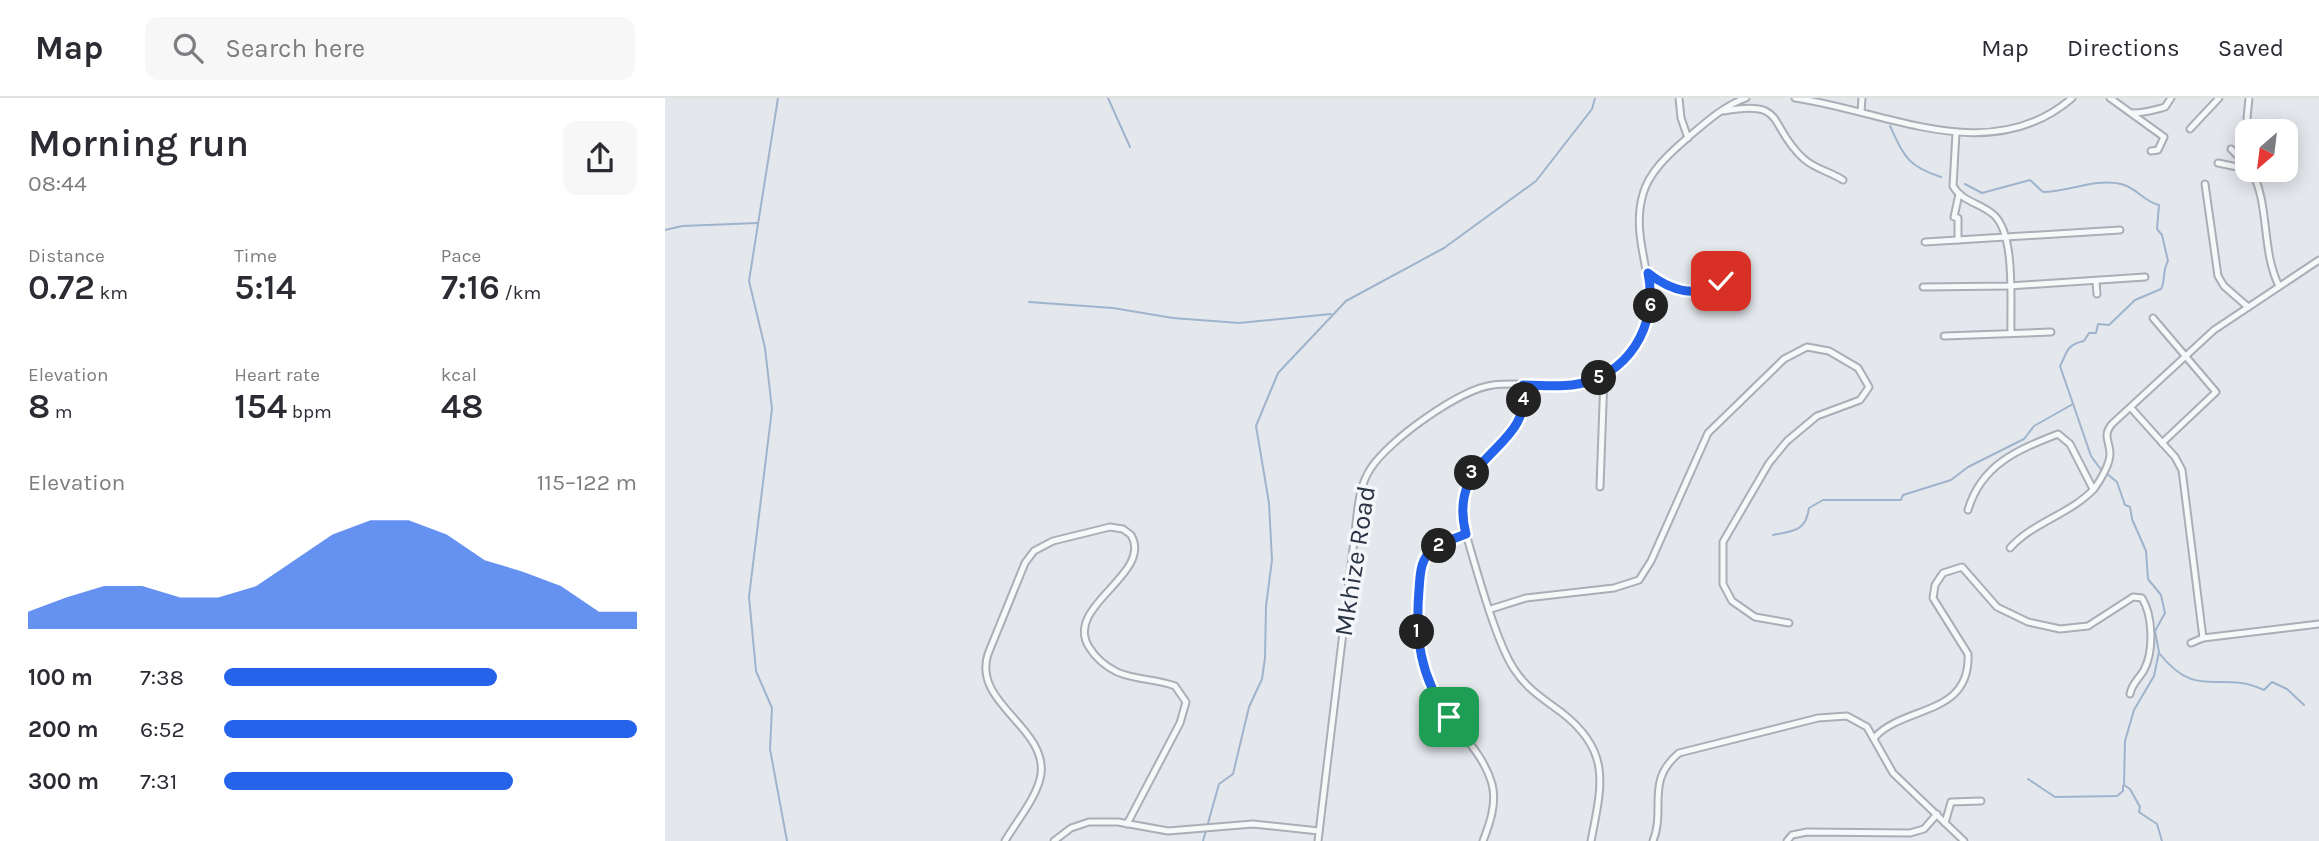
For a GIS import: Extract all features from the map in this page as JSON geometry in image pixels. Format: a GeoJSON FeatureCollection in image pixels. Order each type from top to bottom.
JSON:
{"type":"FeatureCollection","features":[{"type":"Feature","properties":{"kind":"street"},"geometry":{"type":"LineString","coordinates":[[1679,98],[1681,118],[1688,138]]}},
{"type":"Feature","properties":{"kind":"street","name":"Mkhize Road"},"geometry":{"type":"LineString","coordinates":[[1318,841],[1357,512],[1370,470],[1392,446],[1457,399],[1485,387],[1571,386],[1604,376],[1621,363],[1642,337],[1651,301],[1639,223],[1643,192],[1660,164],[1688,138],[1720,111],[1746,98]]}},
{"type":"Feature","properties":{"kind":"street"},"geometry":{"type":"LineString","coordinates":[[1795,98],[1956,133],[1996,134],[2023,128],[2072,98]]}},
{"type":"Feature","properties":{"kind":"street"},"geometry":{"type":"LineString","coordinates":[[1861,113],[1862,98]]}},
{"type":"Feature","properties":{"kind":"street"},"geometry":{"type":"LineString","coordinates":[[2110,98],[2164,137],[2158,150],[2151,151]]}},
{"type":"Feature","properties":{"kind":"street"},"geometry":{"type":"LineString","coordinates":[[2131,113],[2147,113],[2156,107],[2165,107],[2171,98]]}},
{"type":"Feature","properties":{"kind":"street"},"geometry":{"type":"LineString","coordinates":[[2190,129],[2219,98]]}},
{"type":"Feature","properties":{"kind":"street"},"geometry":{"type":"LineString","coordinates":[[2247,119],[2249,98]]}},
{"type":"Feature","properties":{"kind":"street"},"geometry":{"type":"LineString","coordinates":[[1720,111],[1756,106],[1767,110],[1803,159],[1843,180]]}},
{"type":"Feature","properties":{"kind":"street"},"geometry":{"type":"LineString","coordinates":[[1956,133],[1952,181],[1959,194],[1994,215],[2006,237],[2011,333]]}},
{"type":"Feature","properties":{"kind":"street"},"geometry":{"type":"LineString","coordinates":[[2218,163],[2235,166]]}},
{"type":"Feature","properties":{"kind":"street"},"geometry":{"type":"LineString","coordinates":[[2256,182],[2267,249],[2279,286]]}},
{"type":"Feature","properties":{"kind":"street"},"geometry":{"type":"LineString","coordinates":[[2205,184],[2218,276],[2228,290],[2248,307]]}},
{"type":"Feature","properties":{"kind":"street"},"geometry":{"type":"LineString","coordinates":[[1958,240],[1958,218],[1954,216],[1954,211],[1959,194]]}},
{"type":"Feature","properties":{"kind":"street"},"geometry":{"type":"LineString","coordinates":[[2103,223],[2104,231]]}},
{"type":"Feature","properties":{"kind":"street"},"geometry":{"type":"LineString","coordinates":[[1925,242],[2120,230]]}},
{"type":"Feature","properties":{"kind":"street"},"geometry":{"type":"LineString","coordinates":[[2010,548],[2027,530],[2042,525],[2093,489],[2109,458],[2106,438],[2112,424],[2214,330],[2319,260]]}},
{"type":"Feature","properties":{"kind":"street"},"geometry":{"type":"LineString","coordinates":[[1648,273],[1684,291],[1698,293],[1712,287],[1728,273]]}},
{"type":"Feature","properties":{"kind":"street"},"geometry":{"type":"LineString","coordinates":[[1923,287],[2009,286],[2145,277]]}},
{"type":"Feature","properties":{"kind":"street"},"geometry":{"type":"LineString","coordinates":[[2096,282],[2097,294]]}},
{"type":"Feature","properties":{"kind":"street"},"geometry":{"type":"LineString","coordinates":[[2153,318],[2216,392],[2162,443]]}},
{"type":"Feature","properties":{"kind":"street"},"geometry":{"type":"LineString","coordinates":[[1944,336],[2051,332]]}},
{"type":"Feature","properties":{"kind":"street"},"geometry":{"type":"LineString","coordinates":[[1491,609],[1526,598],[1614,588],[1639,580],[1651,561],[1701,445],[1717,423],[1790,354],[1807,347],[1842,357],[1863,372],[1869,387],[1860,400],[1817,416],[1787,441],[1746,501],[1723,542],[1723,584],[1732,601],[1755,617],[1789,623]]}},
{"type":"Feature","properties":{"kind":"street"},"geometry":{"type":"LineString","coordinates":[[1600,486],[1604,376]]}},
{"type":"Feature","properties":{"kind":"street"},"geometry":{"type":"LineString","coordinates":[[1523,385],[1524,405],[1520,422],[1476,468],[1464,491],[1462,514],[1491,609],[1515,672],[1530,689],[1579,728],[1597,756],[1602,780],[1591,841]]}},
{"type":"Feature","properties":{"kind":"street"},"geometry":{"type":"LineString","coordinates":[[2131,408],[2175,457],[2184,476],[2203,638]]}},
{"type":"Feature","properties":{"kind":"street"},"geometry":{"type":"LineString","coordinates":[[1968,510],[1975,489],[1986,473],[2059,434],[2067,440],[2093,489]]}},
{"type":"Feature","properties":{"kind":"street"},"geometry":{"type":"LineString","coordinates":[[1005,841],[1037,785],[1041,768],[1030,739],[990,685],[986,669],[988,654],[1030,555],[1053,541],[1109,527],[1131,534],[1135,552],[1130,564],[1088,617],[1083,628],[1084,639],[1105,665],[1125,674],[1175,686],[1186,702],[1180,723],[1127,824]]}},
{"type":"Feature","properties":{"kind":"street"},"geometry":{"type":"LineString","coordinates":[[1466,534],[1435,548],[1423,563],[1416,621],[1419,653],[1432,691],[1474,749],[1492,782],[1492,812],[1483,841]]}},
{"type":"Feature","properties":{"kind":"street"},"geometry":{"type":"LineString","coordinates":[[1875,737],[1891,724],[1943,704],[1961,684],[1968,654],[1933,598],[1933,592],[1943,573],[1962,567],[1997,607],[2028,622],[2060,629],[2088,626],[2133,597],[2142,598],[2151,626],[2148,661],[2132,685],[2130,694]]}},
{"type":"Feature","properties":{"kind":"street"},"geometry":{"type":"LineString","coordinates":[[2192,643],[2203,638],[2319,624]]}},
{"type":"Feature","properties":{"kind":"street"},"geometry":{"type":"LineString","coordinates":[[1653,841],[1657,790],[1663,772],[1672,759],[1686,749],[1831,716],[1857,719],[1875,737],[1893,773],[1964,841]]}},
{"type":"Feature","properties":{"kind":"street"},"geometry":{"type":"LineString","coordinates":[[1945,823],[1951,802],[1981,801]]}},
{"type":"Feature","properties":{"kind":"street"},"geometry":{"type":"LineString","coordinates":[[1787,841],[1792,835],[1807,832],[1919,832],[1937,814]]}},
{"type":"Feature","properties":{"kind":"street"},"geometry":{"type":"LineString","coordinates":[[1054,841],[1070,829],[1089,822],[1127,824],[1168,831],[1262,824],[1319,831]]}},
{"type":"Feature","properties":{"kind":"street"},"geometry":{"type":"LineString","coordinates":[[1876,833],[1877,841]]}},
{"type":"Feature","properties":{"kind":"waterway"},"geometry":{"type":"LineString","coordinates":[[778,98],[749,281],[765,348],[772,409],[749,597],[756,671],[772,708],[770,749],[787,841]]}},
{"type":"Feature","properties":{"kind":"waterway"},"geometry":{"type":"LineString","coordinates":[[1108,98],[1130,147]]}},
{"type":"Feature","properties":{"kind":"waterway"},"geometry":{"type":"LineString","coordinates":[[1203,841],[1219,784],[1233,774],[1249,707],[1262,679],[1266,606],[1272,560],[1269,503],[1256,426],[1278,373],[1346,301],[1444,248],[1536,181],[1592,109],[1595,98]]}},
{"type":"Feature","properties":{"kind":"waterway"},"geometry":{"type":"LineString","coordinates":[[1890,126],[1908,159],[1921,169],[1941,177]]}},
{"type":"Feature","properties":{"kind":"waterway"},"geometry":{"type":"LineString","coordinates":[[1965,184],[1982,193],[2030,180],[2043,192],[2091,184],[2121,184],[2159,205],[2157,229],[2162,235],[2168,261],[2161,289],[2135,300],[2109,325],[2098,324],[2096,333],[2089,333],[2084,341],[2070,348],[2060,366],[2091,456],[2102,471]]}},
{"type":"Feature","properties":{"kind":"waterway"},"geometry":{"type":"LineString","coordinates":[[665,230],[682,226],[758,223]]}},
{"type":"Feature","properties":{"kind":"waterway"},"geometry":{"type":"LineString","coordinates":[[1029,302],[1113,308],[1173,318],[1239,323],[1331,314]]}},
{"type":"Feature","properties":{"kind":"waterway"},"geometry":{"type":"LineString","coordinates":[[1773,535],[1798,529],[1805,521],[1809,508],[1823,500],[1901,500],[1903,495],[1951,480],[1968,467],[2024,439],[2034,426],[2073,404]]}},
{"type":"Feature","properties":{"kind":"waterway"},"geometry":{"type":"LineString","coordinates":[[2106,473],[2117,482],[2125,505],[2130,507],[2132,519],[2146,551],[2148,579],[2161,595],[2165,613],[2155,631],[2159,652],[2154,676],[2134,710],[2125,741],[2124,785],[2130,789],[2140,807],[2139,812],[2157,824],[2162,841]]}},
{"type":"Feature","properties":{"kind":"waterway"},"geometry":{"type":"LineString","coordinates":[[2159,653],[2173,668],[2197,681],[2234,682],[2264,690],[2272,682],[2287,689],[2304,705]]}},
{"type":"Feature","properties":{"kind":"waterway"},"geometry":{"type":"LineString","coordinates":[[2028,779],[2055,797],[2117,796],[2123,791],[2123,786]]}},
{"type":"Feature","properties":{"kind":"route"},"geometry":{"type":"LineString","coordinates":[[1449,717],[1432,691],[1419,653],[1416,621],[1423,563],[1435,548],[1466,534],[1461,506],[1464,491],[1476,468],[1520,422],[1524,405],[1523,385],[1571,386],[1604,376],[1621,363],[1642,337],[1649,320],[1651,301],[1648,273],[1692,293],[1704,291],[1721,281]]}}]}
